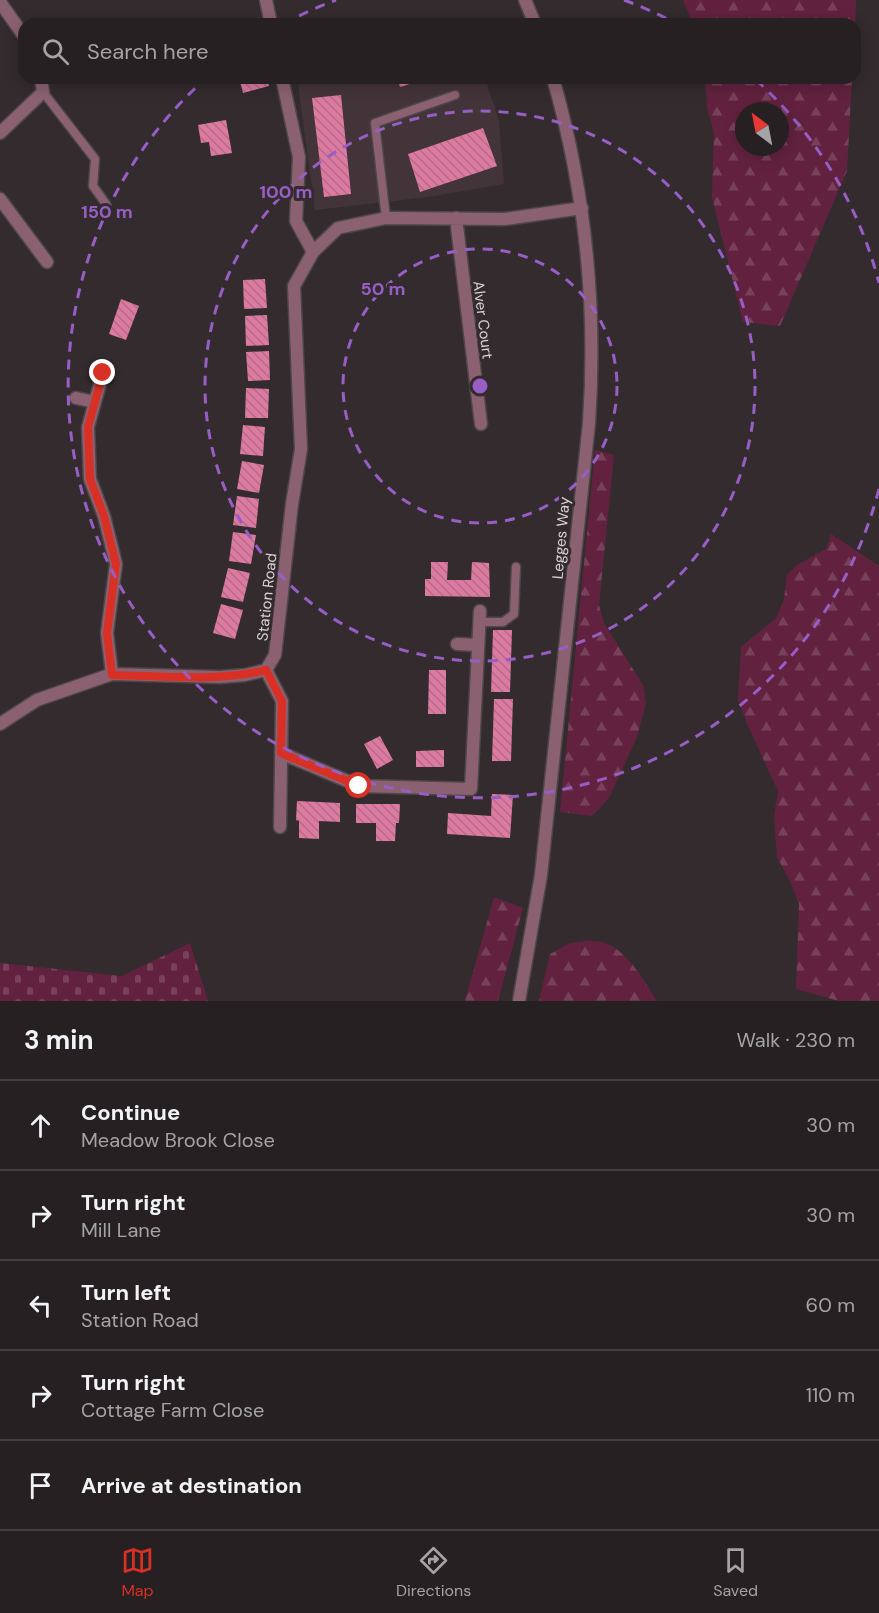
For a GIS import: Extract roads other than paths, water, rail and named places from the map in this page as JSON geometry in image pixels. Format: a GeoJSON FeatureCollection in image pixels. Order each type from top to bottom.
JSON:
{"type":"FeatureCollection","features":[{"type":"Feature","properties":{"kind":"street"},"geometry":{"type":"LineString","coordinates":[[266,0],[270,18]]}},
{"type":"Feature","properties":{"kind":"street"},"geometry":{"type":"LineString","coordinates":[[525,0],[532,18]]}},
{"type":"Feature","properties":{"kind":"street"},"geometry":{"type":"LineString","coordinates":[[0,2],[18,28]]}},
{"type":"Feature","properties":{"kind":"street"},"geometry":{"type":"LineString","coordinates":[[0,133],[43,92],[41,84]]}},
{"type":"Feature","properties":{"kind":"street"},"geometry":{"type":"LineString","coordinates":[[283,84],[299,157],[296,221],[313,252]]}},
{"type":"Feature","properties":{"kind":"street","name":"Legges Way"},"geometry":{"type":"LineString","coordinates":[[519,1001],[541,875],[592,382],[588,260],[582,208],[568,130],[556,84]]}},
{"type":"Feature","properties":{"kind":"street"},"geometry":{"type":"LineString","coordinates":[[0,200],[47,262]]}},
{"type":"Feature","properties":{"kind":"street","name":"Station Road"},"geometry":{"type":"LineString","coordinates":[[266,670],[275,655],[292,504],[301,449],[294,286],[313,252],[338,228],[386,218],[505,219],[582,208]]}},
{"type":"Feature","properties":{"kind":"street","name":"Alver Court"},"geometry":{"type":"LineString","coordinates":[[456,218],[481,424]]}},
{"type":"Feature","properties":{"kind":"street"},"geometry":{"type":"LineString","coordinates":[[103,373],[88,427],[90,479],[104,516],[116,564],[107,633],[112,675]]}},
{"type":"Feature","properties":{"kind":"street"},"geometry":{"type":"LineString","coordinates":[[76,398],[95,402]]}},
{"type":"Feature","properties":{"kind":"street"},"geometry":{"type":"LineString","coordinates":[[281,753],[359,786],[471,789],[480,616]]}},
{"type":"Feature","properties":{"kind":"street"},"geometry":{"type":"LineString","coordinates":[[457,645],[478,645]]}},
{"type":"Feature","properties":{"kind":"street"},"geometry":{"type":"LineString","coordinates":[[0,724],[37,700],[112,675],[220,677],[266,670],[282,701],[280,827]]}},
{"type":"Feature","properties":{"kind":"lane"},"geometry":{"type":"LineString","coordinates":[[43,92],[95,159],[93,186],[106,204]]}},
{"type":"Feature","properties":{"kind":"lane"},"geometry":{"type":"LineString","coordinates":[[386,218],[375,123],[454,95]]}},
{"type":"Feature","properties":{"kind":"lane"},"geometry":{"type":"LineString","coordinates":[[480,616],[503,622],[514,614],[516,567]]}}]}
